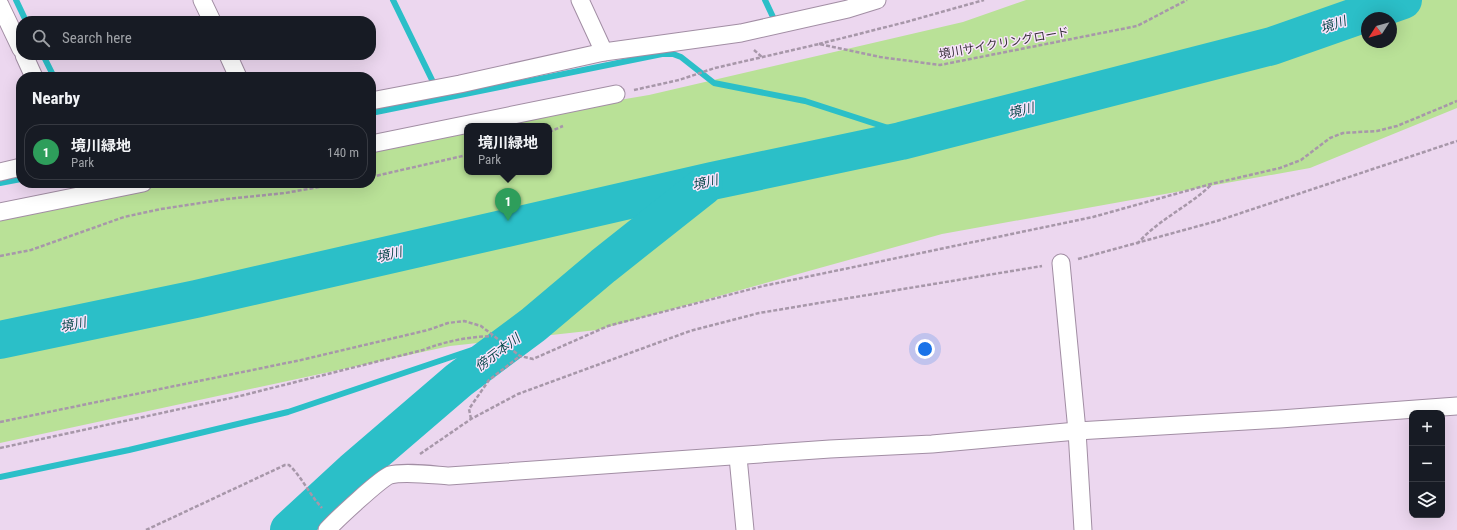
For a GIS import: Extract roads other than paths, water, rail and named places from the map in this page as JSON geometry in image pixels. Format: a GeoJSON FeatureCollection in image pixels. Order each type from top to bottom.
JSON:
{"type":"FeatureCollection","features":[{"type":"Feature","properties":{"kind":"street"},"geometry":{"type":"LineString","coordinates":[[202,0],[210,16]]}},
{"type":"Feature","properties":{"kind":"street"},"geometry":{"type":"LineString","coordinates":[[580,0],[604,52]]}},
{"type":"Feature","properties":{"kind":"street"},"geometry":{"type":"LineString","coordinates":[[376,100],[460,84],[604,52],[741,33],[877,0]]}},
{"type":"Feature","properties":{"kind":"street"},"geometry":{"type":"LineString","coordinates":[[0,5],[16,39]]}},
{"type":"Feature","properties":{"kind":"street"},"geometry":{"type":"LineString","coordinates":[[26,60],[32,72]]}},
{"type":"Feature","properties":{"kind":"street"},"geometry":{"type":"LineString","coordinates":[[230,60],[236,72]]}},
{"type":"Feature","properties":{"kind":"street"},"geometry":{"type":"LineString","coordinates":[[474,123],[616,94]]}},
{"type":"Feature","properties":{"kind":"street"},"geometry":{"type":"LineString","coordinates":[[376,143],[464,125]]}},
{"type":"Feature","properties":{"kind":"street"},"geometry":{"type":"LineString","coordinates":[[0,172],[16,168]]}},
{"type":"Feature","properties":{"kind":"street"},"geometry":{"type":"LineString","coordinates":[[0,212],[118,188]]}},
{"type":"Feature","properties":{"kind":"street"},"geometry":{"type":"LineString","coordinates":[[1061,263],[1077,431],[1083,530]]}},
{"type":"Feature","properties":{"kind":"street"},"geometry":{"type":"LineString","coordinates":[[327,530],[336,520],[390,475],[412,474],[449,476],[738,457],[830,449],[932,444],[1077,431],[1280,419],[1457,406]]}},
{"type":"Feature","properties":{"kind":"street"},"geometry":{"type":"LineString","coordinates":[[738,457],[745,530]]}},
{"type":"Feature","properties":{"kind":"waterway"},"geometry":{"type":"LineString","coordinates":[[16,0],[24,16]]}},
{"type":"Feature","properties":{"kind":"waterway"},"geometry":{"type":"LineString","coordinates":[[393,0],[435,86]]}},
{"type":"Feature","properties":{"kind":"waterway"},"geometry":{"type":"LineString","coordinates":[[765,0],[773,17]]}},
{"type":"Feature","properties":{"kind":"waterway","name":"傍示本川"},"geometry":{"type":"LineString","coordinates":[[0,340],[196,299],[712,181],[901,141],[1272,46],[1403,0]]}},
{"type":"Feature","properties":{"kind":"waterway"},"geometry":{"type":"LineString","coordinates":[[376,112],[662,54],[673,54],[681,57],[714,83],[805,101],[916,137]]}},
{"type":"Feature","properties":{"kind":"waterway"},"geometry":{"type":"LineString","coordinates":[[46,60],[52,72]]}},
{"type":"Feature","properties":{"kind":"waterway"},"geometry":{"type":"LineString","coordinates":[[0,183],[16,180]]}},
{"type":"Feature","properties":{"kind":"waterway","name":"傍示本川"},"geometry":{"type":"LineString","coordinates":[[289,530],[353,471],[459,380],[533,325],[603,266],[704,186]]}},
{"type":"Feature","properties":{"kind":"waterway"},"geometry":{"type":"LineString","coordinates":[[0,477],[129,450],[288,412],[472,350],[483,353],[487,360]]}},
{"type":"Feature","properties":{"kind":"place","name":"境川緑地"},"geometry":{"type":"Point","coordinates":[508,221]}},
{"type":"Feature","properties":{"kind":"water label","name":"境川"},"geometry":{"type":"Point","coordinates":[1333,24]}},
{"type":"Feature","properties":{"kind":"water label","name":"境川"},"geometry":{"type":"Point","coordinates":[1021,110]}},
{"type":"Feature","properties":{"kind":"water label","name":"境川"},"geometry":{"type":"Point","coordinates":[705,182]}},
{"type":"Feature","properties":{"kind":"water label","name":"境川"},"geometry":{"type":"Point","coordinates":[389,254]}},
{"type":"Feature","properties":{"kind":"water label","name":"境川"},"geometry":{"type":"Point","coordinates":[73,324]}}]}
